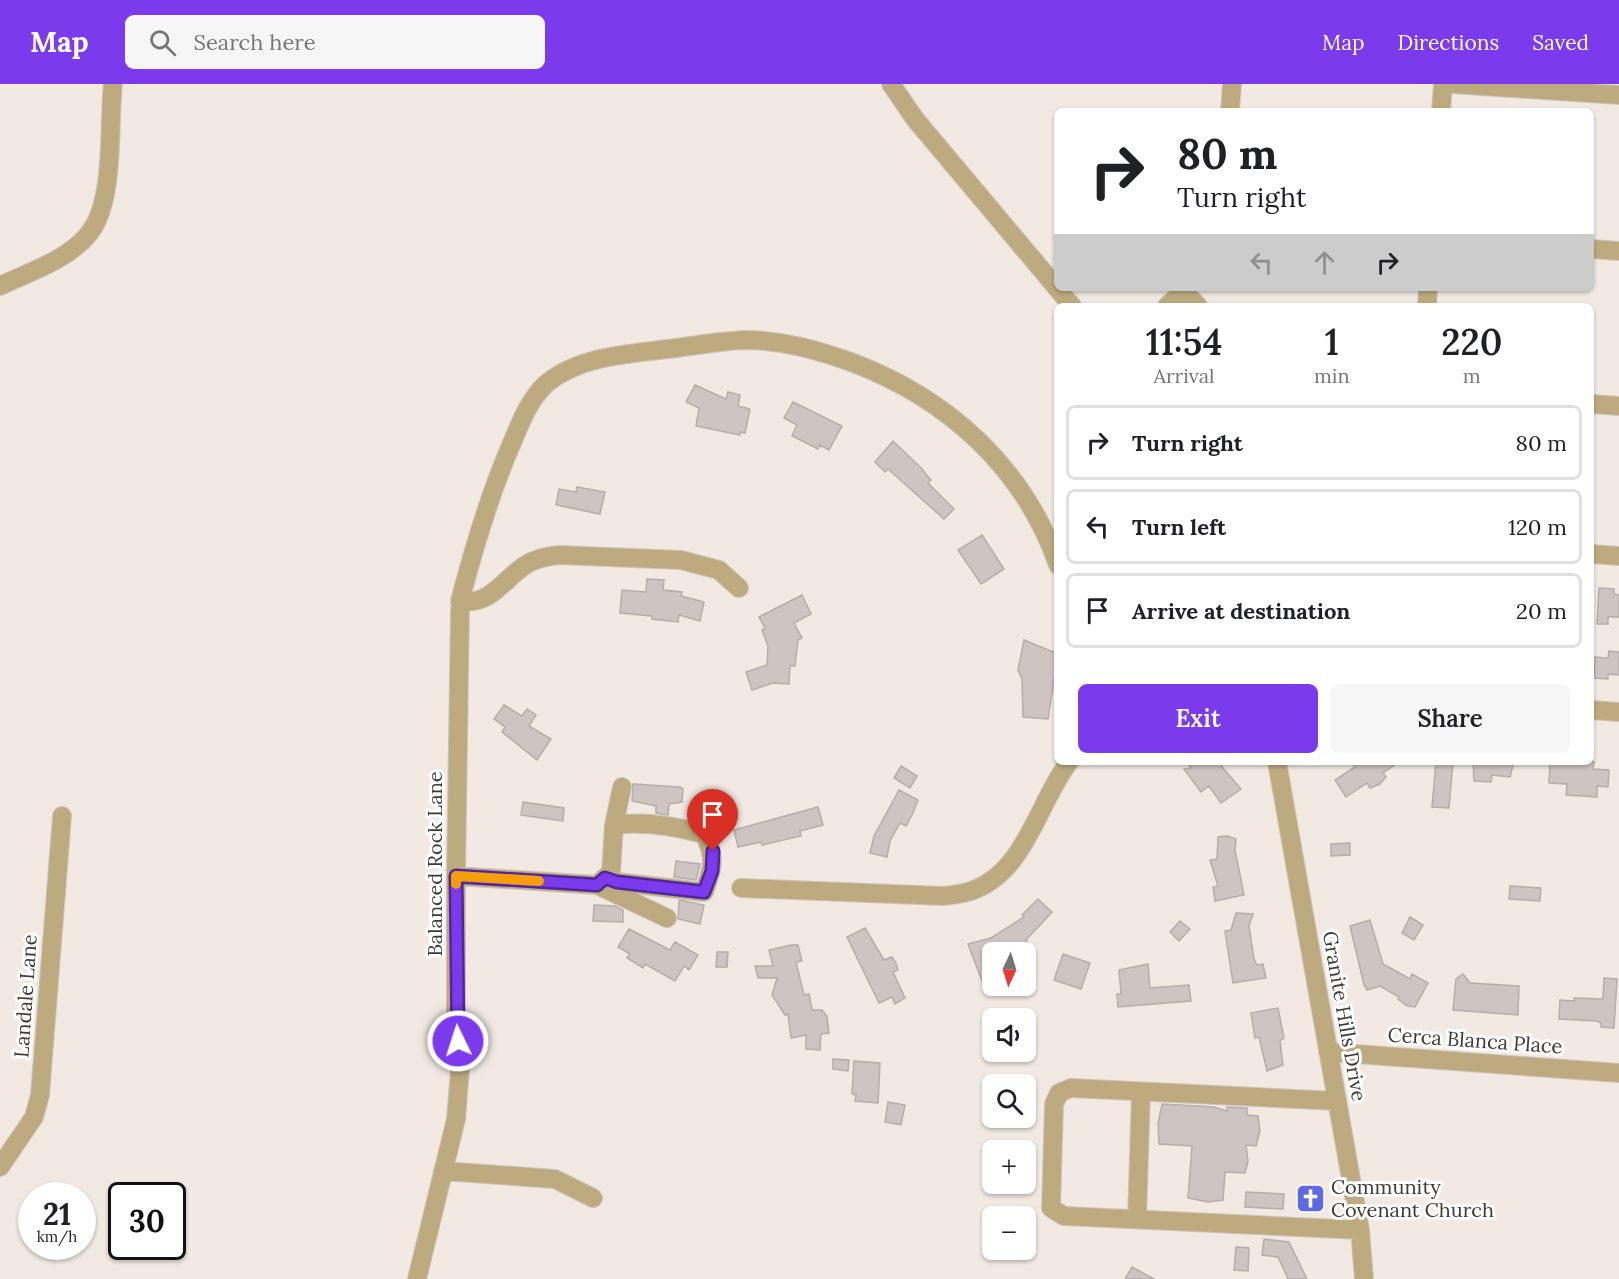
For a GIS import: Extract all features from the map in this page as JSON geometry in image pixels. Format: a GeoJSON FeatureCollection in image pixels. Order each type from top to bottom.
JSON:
{"type":"FeatureCollection","features":[{"type":"Feature","properties":{"kind":"street"},"geometry":{"type":"LineString","coordinates":[[0,286],[57,259],[88,235],[96,221],[108,177],[113,84]]}},
{"type":"Feature","properties":{"kind":"street"},"geometry":{"type":"LineString","coordinates":[[891,84],[915,119],[1054,285]]}},
{"type":"Feature","properties":{"kind":"street"},"geometry":{"type":"LineString","coordinates":[[1230,108],[1232,84]]}},
{"type":"Feature","properties":{"kind":"street"},"geometry":{"type":"LineString","coordinates":[[1441,108],[1443,84]]}},
{"type":"Feature","properties":{"kind":"street"},"geometry":{"type":"LineString","coordinates":[[1452,84],[1619,95]]}},
{"type":"Feature","properties":{"kind":"street"},"geometry":{"type":"LineString","coordinates":[[1594,249],[1619,251]]}},
{"type":"Feature","properties":{"kind":"street"},"geometry":{"type":"LineString","coordinates":[[1059,291],[1069,303]]}},
{"type":"Feature","properties":{"kind":"street"},"geometry":{"type":"LineString","coordinates":[[1170,303],[1183,291]]}},
{"type":"Feature","properties":{"kind":"street"},"geometry":{"type":"LineString","coordinates":[[1187,291],[1196,303]]}},
{"type":"Feature","properties":{"kind":"street","name":"Balanced Rock Lane"},"geometry":{"type":"LineString","coordinates":[[417,1279],[456,1119],[460,1057],[456,1025],[456,876],[460,605],[492,488],[520,421],[547,384],[577,366],[606,358],[746,340],[805,347],[834,356],[891,377],[942,409],[981,443],[1016,484],[1036,513],[1054,556]]}},
{"type":"Feature","properties":{"kind":"street"},"geometry":{"type":"LineString","coordinates":[[1594,404],[1619,406]]}},
{"type":"Feature","properties":{"kind":"street"},"geometry":{"type":"LineString","coordinates":[[1594,554],[1619,556]]}},
{"type":"Feature","properties":{"kind":"street"},"geometry":{"type":"LineString","coordinates":[[460,605],[482,600],[523,567],[545,556],[560,555],[681,560],[719,570],[739,588]]}},
{"type":"Feature","properties":{"kind":"street"},"geometry":{"type":"LineString","coordinates":[[1594,710],[1619,712]]}},
{"type":"Feature","properties":{"kind":"street"},"geometry":{"type":"LineString","coordinates":[[741,888],[943,896],[970,891],[997,877],[1016,855],[1031,833],[1058,776],[1067,765]]}},
{"type":"Feature","properties":{"kind":"street","name":"Granite Hills Drive"},"geometry":{"type":"LineString","coordinates":[[1278,765],[1360,1230],[1364,1279]]}},
{"type":"Feature","properties":{"kind":"street"},"geometry":{"type":"LineString","coordinates":[[601,882],[611,872],[614,825],[622,787]]}},
{"type":"Feature","properties":{"kind":"street","name":"Landale Lane"},"geometry":{"type":"LineString","coordinates":[[0,1167],[34,1117],[40,1095],[62,816]]}},
{"type":"Feature","properties":{"kind":"street"},"geometry":{"type":"LineString","coordinates":[[456,876],[617,882],[704,892],[712,871],[713,851],[704,834],[678,827],[634,822],[614,825]]}},
{"type":"Feature","properties":{"kind":"street"},"geometry":{"type":"LineString","coordinates":[[601,882],[667,918]]}},
{"type":"Feature","properties":{"kind":"street","name":"Cerca Blanca Place"},"geometry":{"type":"LineString","coordinates":[[1328,1052],[1619,1073]]}},
{"type":"Feature","properties":{"kind":"street"},"geometry":{"type":"LineString","coordinates":[[1336,1101],[1071,1088],[1059,1093],[1054,1104],[1051,1208],[1064,1216],[1360,1230]]}},
{"type":"Feature","properties":{"kind":"street"},"geometry":{"type":"LineString","coordinates":[[1137,1219],[1141,1092]]}},
{"type":"Feature","properties":{"kind":"street"},"geometry":{"type":"LineString","coordinates":[[443,1171],[555,1179],[593,1198]]}},
{"type":"Feature","properties":{"kind":"building"},"geometry":{"type":"Polygon","coordinates":[[[695,385],[726,399],[728,392],[740,395],[738,406],[750,409],[745,433],[740,432],[740,435],[696,426],[699,408],[686,402],[695,385]]]}},
{"type":"Feature","properties":{"kind":"building"},"geometry":{"type":"Polygon","coordinates":[[[793,402],[842,426],[829,450],[820,445],[818,449],[792,436],[797,425],[784,418],[793,402]]]}},
{"type":"Feature","properties":{"kind":"building"},"geometry":{"type":"Polygon","coordinates":[[[893,441],[921,468],[931,480],[928,483],[954,509],[944,519],[888,469],[885,472],[875,462],[893,441]]]}},
{"type":"Feature","properties":{"kind":"building"},"geometry":{"type":"Polygon","coordinates":[[[577,487],[605,492],[600,514],[556,505],[559,489],[576,492],[577,487]]]}},
{"type":"Feature","properties":{"kind":"building"},"geometry":{"type":"Polygon","coordinates":[[[982,535],[1004,569],[981,584],[958,550],[982,535]]]}},
{"type":"Feature","properties":{"kind":"building"},"geometry":{"type":"Polygon","coordinates":[[[647,579],[664,580],[663,590],[682,592],[681,596],[704,602],[700,621],[679,615],[678,622],[652,619],[652,616],[620,613],[622,590],[646,592],[647,579]]]}},
{"type":"Feature","properties":{"kind":"building"},"geometry":{"type":"Polygon","coordinates":[[[1599,588],[1614,589],[1614,594],[1619,595],[1619,617],[1608,617],[1608,624],[1597,624],[1599,588]]]}},
{"type":"Feature","properties":{"kind":"building"},"geometry":{"type":"Polygon","coordinates":[[[802,595],[811,614],[794,623],[802,638],[798,640],[795,666],[790,666],[789,684],[773,683],[752,690],[746,672],[767,665],[768,646],[762,630],[765,628],[759,617],[802,595]]]}},
{"type":"Feature","properties":{"kind":"building"},"geometry":{"type":"Polygon","coordinates":[[[1024,640],[1054,652],[1054,680],[1048,719],[1023,717],[1022,679],[1018,670],[1024,640]]]}},
{"type":"Feature","properties":{"kind":"building"},"geometry":{"type":"Polygon","coordinates":[[[1609,651],[1619,652],[1619,675],[1608,674],[1608,679],[1594,678],[1595,657],[1608,658],[1609,651]]]}},
{"type":"Feature","properties":{"kind":"building"},"geometry":{"type":"Polygon","coordinates":[[[504,705],[522,716],[527,709],[536,715],[529,726],[551,739],[537,760],[502,732],[505,727],[494,719],[504,705]]]}},
{"type":"Feature","properties":{"kind":"building"},"geometry":{"type":"Polygon","coordinates":[[[1189,765],[1221,765],[1241,789],[1221,803],[1209,786],[1201,792],[1184,769],[1191,768],[1189,765]]]}},
{"type":"Feature","properties":{"kind":"building"},"geometry":{"type":"Polygon","coordinates":[[[1353,765],[1395,765],[1383,773],[1386,777],[1380,784],[1370,788],[1367,783],[1346,797],[1335,780],[1355,767],[1353,765]]]}},
{"type":"Feature","properties":{"kind":"building"},"geometry":{"type":"Polygon","coordinates":[[[1436,765],[1453,765],[1449,808],[1432,807],[1436,765]]]}},
{"type":"Feature","properties":{"kind":"building"},"geometry":{"type":"Polygon","coordinates":[[[1473,765],[1513,765],[1510,777],[1492,775],[1491,782],[1474,781],[1473,765]]]}},
{"type":"Feature","properties":{"kind":"building"},"geometry":{"type":"Polygon","coordinates":[[[1550,765],[1594,765],[1593,769],[1609,770],[1608,787],[1597,786],[1597,797],[1566,795],[1567,784],[1549,783],[1550,765]]]}},
{"type":"Feature","properties":{"kind":"building"},"geometry":{"type":"Polygon","coordinates":[[[901,766],[917,776],[910,788],[894,778],[901,766]]]}},
{"type":"Feature","properties":{"kind":"building"},"geometry":{"type":"Polygon","coordinates":[[[633,784],[680,787],[683,789],[682,802],[669,804],[668,815],[656,813],[656,806],[632,801],[633,784]]]}},
{"type":"Feature","properties":{"kind":"building"},"geometry":{"type":"Polygon","coordinates":[[[899,790],[918,800],[913,813],[906,826],[900,823],[890,841],[887,857],[870,853],[874,836],[899,790]]]}},
{"type":"Feature","properties":{"kind":"building"},"geometry":{"type":"Polygon","coordinates":[[[523,802],[564,808],[563,821],[521,815],[523,802]]]}},
{"type":"Feature","properties":{"kind":"building"},"geometry":{"type":"Polygon","coordinates":[[[818,807],[823,825],[800,831],[801,836],[762,845],[761,842],[738,847],[734,830],[818,807]]]}},
{"type":"Feature","properties":{"kind":"building"},"geometry":{"type":"Polygon","coordinates":[[[1227,836],[1236,839],[1235,850],[1244,895],[1215,901],[1213,887],[1218,886],[1210,860],[1217,859],[1218,837],[1227,836]]]}},
{"type":"Feature","properties":{"kind":"building"},"geometry":{"type":"Polygon","coordinates":[[[1350,843],[1350,855],[1331,856],[1331,844],[1350,843]]]}},
{"type":"Feature","properties":{"kind":"building"},"geometry":{"type":"Polygon","coordinates":[[[676,861],[700,864],[696,880],[674,877],[676,861]]]}},
{"type":"Feature","properties":{"kind":"building"},"geometry":{"type":"Polygon","coordinates":[[[1510,886],[1541,888],[1540,901],[1509,899],[1510,886]]]}},
{"type":"Feature","properties":{"kind":"building"},"geometry":{"type":"Polygon","coordinates":[[[1038,899],[1052,912],[1026,940],[1028,942],[982,942],[982,981],[968,944],[991,938],[1024,917],[1022,915],[1038,899]]]}},
{"type":"Feature","properties":{"kind":"building"},"geometry":{"type":"Polygon","coordinates":[[[679,900],[704,905],[700,924],[678,919],[679,900]]]}},
{"type":"Feature","properties":{"kind":"building"},"geometry":{"type":"Polygon","coordinates":[[[594,905],[615,906],[623,910],[623,922],[593,921],[594,905]]]}},
{"type":"Feature","properties":{"kind":"building"},"geometry":{"type":"Polygon","coordinates":[[[1236,913],[1253,914],[1249,926],[1254,959],[1257,965],[1263,964],[1266,978],[1233,983],[1225,931],[1231,930],[1236,913]]]}},
{"type":"Feature","properties":{"kind":"building"},"geometry":{"type":"Polygon","coordinates":[[[1410,917],[1423,925],[1414,940],[1402,933],[1410,917]]]}},
{"type":"Feature","properties":{"kind":"building"},"geometry":{"type":"Polygon","coordinates":[[[1370,920],[1383,964],[1410,979],[1412,974],[1428,983],[1415,1007],[1407,1006],[1398,999],[1399,997],[1380,986],[1367,990],[1364,985],[1350,926],[1370,920]]]}},
{"type":"Feature","properties":{"kind":"building"},"geometry":{"type":"Polygon","coordinates":[[[1180,921],[1190,929],[1179,941],[1170,932],[1180,921]]]}},
{"type":"Feature","properties":{"kind":"building"},"geometry":{"type":"Polygon","coordinates":[[[865,928],[884,960],[892,957],[896,963],[898,970],[893,972],[905,998],[895,1004],[892,997],[879,1003],[847,937],[865,928]]]}},
{"type":"Feature","properties":{"kind":"building"},"geometry":{"type":"Polygon","coordinates":[[[629,929],[670,950],[675,942],[698,955],[689,970],[684,966],[675,981],[645,964],[643,968],[627,958],[630,954],[618,947],[629,929]]]}},
{"type":"Feature","properties":{"kind":"building"},"geometry":{"type":"Polygon","coordinates":[[[798,945],[802,961],[796,962],[804,995],[809,994],[812,1010],[822,1010],[827,1016],[829,1033],[821,1034],[820,1050],[806,1049],[806,1035],[791,1038],[788,1014],[785,1015],[772,995],[777,978],[758,978],[755,966],[773,966],[769,950],[798,945]]]}},
{"type":"Feature","properties":{"kind":"building"},"geometry":{"type":"Polygon","coordinates":[[[717,952],[728,952],[727,967],[716,967],[717,952]]]}},
{"type":"Feature","properties":{"kind":"building"},"geometry":{"type":"Polygon","coordinates":[[[1063,954],[1090,963],[1081,989],[1054,980],[1063,954]]]}},
{"type":"Feature","properties":{"kind":"building"},"geometry":{"type":"Polygon","coordinates":[[[1148,964],[1150,988],[1189,985],[1191,1001],[1118,1007],[1117,994],[1121,994],[1119,970],[1148,964]]]}},
{"type":"Feature","properties":{"kind":"building"},"geometry":{"type":"Polygon","coordinates":[[[1463,974],[1470,983],[1519,986],[1518,1015],[1453,1010],[1456,979],[1463,974]]]}},
{"type":"Feature","properties":{"kind":"building"},"geometry":{"type":"Polygon","coordinates":[[[1604,978],[1617,979],[1614,1028],[1601,1027],[1601,1023],[1597,1021],[1559,1019],[1560,1000],[1603,999],[1604,978]]]}},
{"type":"Feature","properties":{"kind":"building"},"geometry":{"type":"Polygon","coordinates":[[[1278,1008],[1284,1038],[1280,1041],[1283,1065],[1267,1071],[1259,1037],[1255,1038],[1251,1013],[1278,1008]]]}},
{"type":"Feature","properties":{"kind":"building"},"geometry":{"type":"Polygon","coordinates":[[[833,1059],[849,1060],[848,1071],[833,1069],[833,1059]]]}},
{"type":"Feature","properties":{"kind":"building"},"geometry":{"type":"Polygon","coordinates":[[[854,1061],[880,1063],[878,1103],[855,1101],[856,1095],[852,1094],[854,1061]]]}},
{"type":"Feature","properties":{"kind":"building"},"geometry":{"type":"Polygon","coordinates":[[[888,1102],[905,1105],[901,1125],[885,1122],[888,1102]]]}},
{"type":"Feature","properties":{"kind":"building"},"geometry":{"type":"Polygon","coordinates":[[[1162,1104],[1214,1107],[1227,1111],[1227,1107],[1247,1108],[1247,1115],[1258,1116],[1260,1131],[1256,1146],[1246,1145],[1248,1161],[1245,1173],[1225,1172],[1223,1200],[1208,1202],[1188,1198],[1192,1146],[1159,1144],[1158,1124],[1162,1104]]]}},
{"type":"Feature","properties":{"kind":"building"},"geometry":{"type":"Polygon","coordinates":[[[1246,1192],[1284,1194],[1283,1209],[1245,1207],[1246,1192]]]}},
{"type":"Feature","properties":{"kind":"building"},"geometry":{"type":"Polygon","coordinates":[[[1264,1239],[1289,1242],[1307,1279],[1288,1279],[1278,1257],[1262,1255],[1264,1239]]]}},
{"type":"Feature","properties":{"kind":"building"},"geometry":{"type":"Polygon","coordinates":[[[1236,1247],[1249,1248],[1248,1271],[1234,1270],[1236,1247]]]}},
{"type":"Feature","properties":{"kind":"building"},"geometry":{"type":"Polygon","coordinates":[[[1132,1267],[1154,1279],[1125,1279],[1132,1267]]]}},
{"type":"Feature","properties":{"kind":"slow traffic"},"geometry":{"type":"LineString","coordinates":[[456,884],[456,876],[539,881]]}},
{"type":"Feature","properties":{"kind":"place","name":"Community Covenant Church"},"geometry":{"type":"Point","coordinates":[1310,1198]}},
{"type":"Feature","properties":{"kind":"route"},"geometry":{"type":"LineString","coordinates":[[458,1041],[456,1025],[456,876],[597,885],[605,878],[617,882],[704,892],[712,871],[713,851]]}}]}
